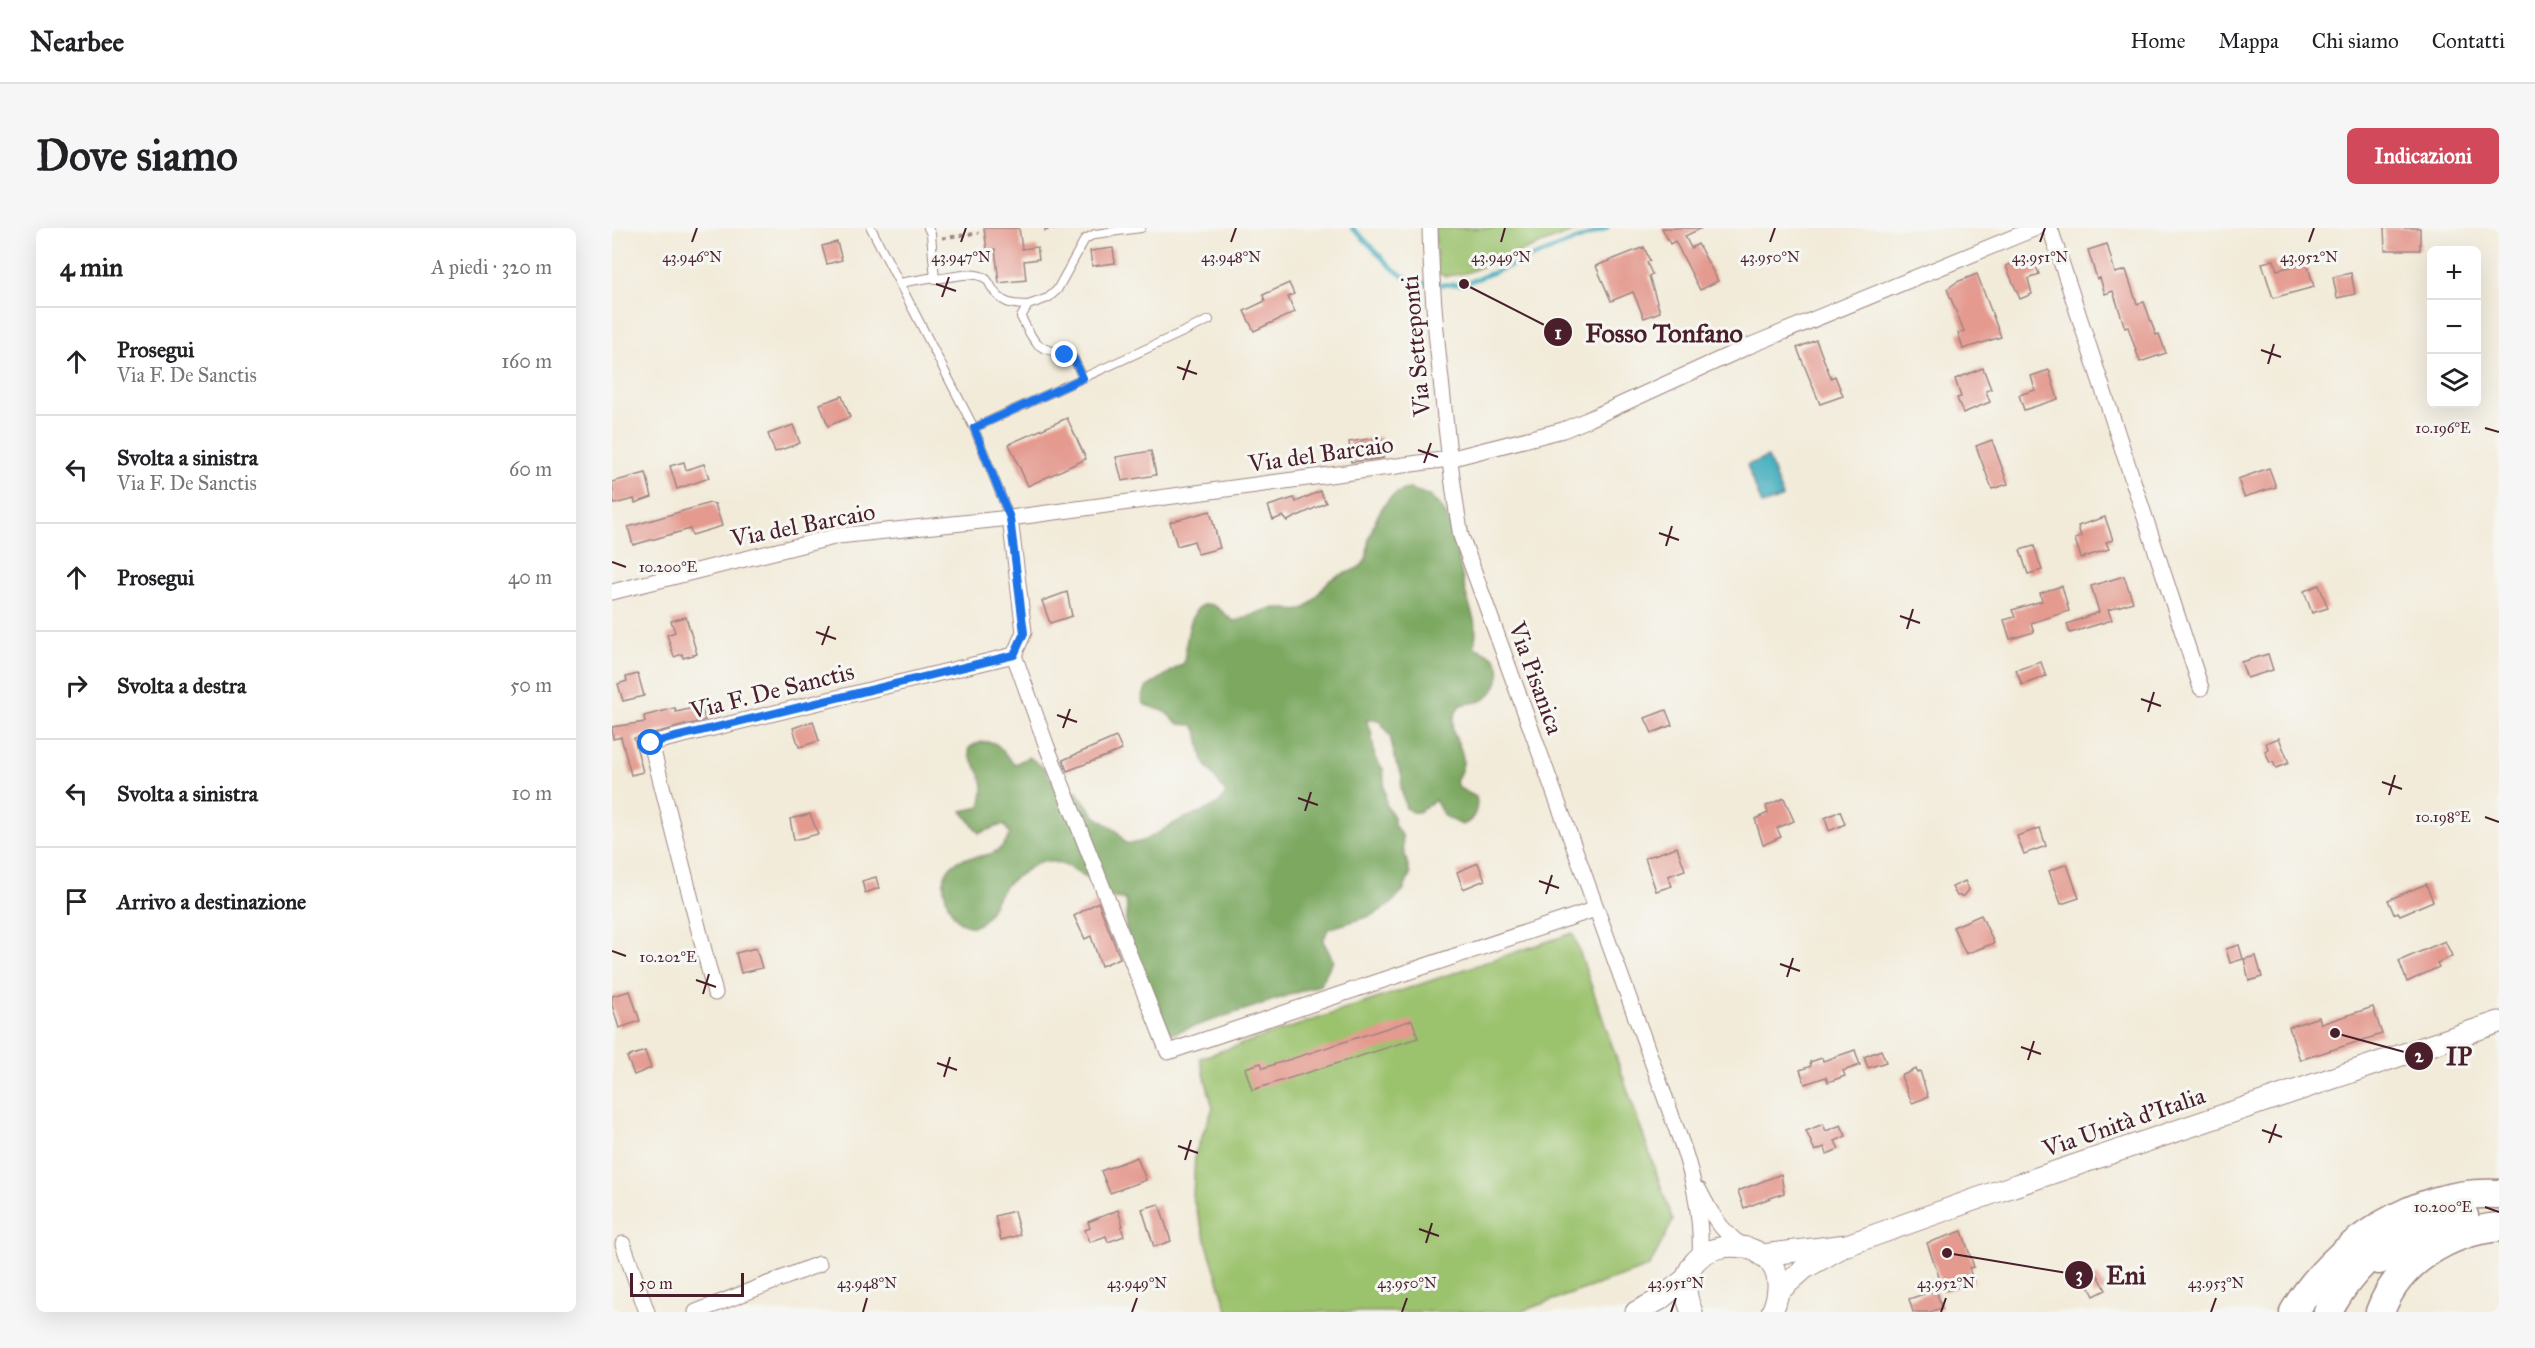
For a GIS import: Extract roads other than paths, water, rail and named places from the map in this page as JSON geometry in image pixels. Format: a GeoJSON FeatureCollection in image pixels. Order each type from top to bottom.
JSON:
{"type":"FeatureCollection","features":[{"type":"Feature","properties":{"kind":"highway"},"geometry":{"type":"LineString","coordinates":[[2294,1312],[2313,1283],[2329,1265],[2369,1233],[2395,1218],[2444,1200],[2484,1193],[2499,1194]]}},
{"type":"Feature","properties":{"kind":"highway"},"geometry":{"type":"LineString","coordinates":[[2328,1312],[2355,1269],[2402,1230],[2429,1216],[2457,1207],[2499,1201]]}},
{"type":"Feature","properties":{"kind":"highway"},"geometry":{"type":"LineString","coordinates":[[2337,1312],[2348,1293],[2367,1269],[2411,1235],[2432,1224],[2453,1218],[2499,1212]]}},
{"type":"Feature","properties":{"kind":"highway"},"geometry":{"type":"LineString","coordinates":[[2380,1312],[2392,1289],[2404,1273],[2434,1248],[2470,1232],[2499,1227]]}},
{"type":"Feature","properties":{"kind":"main road","name":"Via Unità d'Italia"},"geometry":{"type":"LineString","coordinates":[[1761,1255],[1847,1245],[2007,1188],[2499,1022]]}},
{"type":"Feature","properties":{"kind":"main road"},"geometry":{"type":"LineString","coordinates":[[1636,1312],[1659,1300],[1689,1277],[1700,1258],[1712,1249],[1726,1245],[1741,1245],[1761,1255],[1775,1275],[1775,1302]]}},
{"type":"Feature","properties":{"kind":"main road"},"geometry":{"type":"LineString","coordinates":[[1775,1302],[1805,1268],[1847,1245]]}},
{"type":"Feature","properties":{"kind":"main road"},"geometry":{"type":"LineString","coordinates":[[1689,1277],[1687,1295],[1692,1312]]}},
{"type":"Feature","properties":{"kind":"street","name":"Via Setteponti"},"geometry":{"type":"LineString","coordinates":[[1430,228],[1431,274],[1449,459]]}},
{"type":"Feature","properties":{"kind":"street","name":"Via del Barcaio"},"geometry":{"type":"LineString","coordinates":[[612,592],[838,536],[1010,518],[1449,459],[1563,430],[1749,346],[2036,228]]}},
{"type":"Feature","properties":{"kind":"street"},"geometry":{"type":"LineString","coordinates":[[2050,228],[2201,688]]}},
{"type":"Feature","properties":{"kind":"street","name":"Via Pisanica"},"geometry":{"type":"LineString","coordinates":[[1449,459],[1461,536],[1694,1182],[1715,1220],[1727,1235],[1741,1245]]}},
{"type":"Feature","properties":{"kind":"street"},"geometry":{"type":"LineString","coordinates":[[1010,518],[1024,633],[1014,655],[1047,747],[1167,1052],[1596,909]]}},
{"type":"Feature","properties":{"kind":"street","name":"Via F. De Sanctis"},"geometry":{"type":"LineString","coordinates":[[714,993],[651,743],[1014,655]]}},
{"type":"Feature","properties":{"kind":"street","name":"Via Pisanica"},"geometry":{"type":"LineString","coordinates":[[1694,1182],[1701,1235],[1700,1258]]}},
{"type":"Feature","properties":{"kind":"street"},"geometry":{"type":"LineString","coordinates":[[623,1244],[647,1312]]}},
{"type":"Feature","properties":{"kind":"street"},"geometry":{"type":"LineString","coordinates":[[696,1312],[819,1264]]}},
{"type":"Feature","properties":{"kind":"lane"},"geometry":{"type":"LineString","coordinates":[[928,228],[935,277]]}},
{"type":"Feature","properties":{"kind":"lane"},"geometry":{"type":"LineString","coordinates":[[1010,305],[1028,305],[1048,298],[1058,290],[1085,239],[1095,234],[1141,228]]}},
{"type":"Feature","properties":{"kind":"lane"},"geometry":{"type":"LineString","coordinates":[[873,229],[974,428],[1010,518]]}},
{"type":"Feature","properties":{"kind":"lane"},"geometry":{"type":"LineString","coordinates":[[900,283],[935,277],[935,279],[982,276],[987,279],[997,297],[1010,305],[1021,317],[1034,343],[1043,350],[1074,359],[1083,378]]}},
{"type":"Feature","properties":{"kind":"lane"},"geometry":{"type":"LineString","coordinates":[[1021,317],[1028,305]]}},
{"type":"Feature","properties":{"kind":"lane"},"geometry":{"type":"LineString","coordinates":[[974,428],[1209,320]]}},
{"type":"Feature","properties":{"kind":"water"},"geometry":{"type":"Polygon","coordinates":[[[1768,457],[1783,497],[1762,505],[1747,465],[1768,457]]]}},
{"type":"Feature","properties":{"kind":"waterway"},"geometry":{"type":"LineString","coordinates":[[1352,228],[1403,276],[1419,282],[1446,285],[1464,284],[1607,228]]}},
{"type":"Feature","properties":{"kind":"place","name":"Fosso Tonfano"},"geometry":{"type":"Point","coordinates":[1464,284]}},
{"type":"Feature","properties":{"kind":"place","name":"IP"},"geometry":{"type":"Point","coordinates":[2335,1033]}},
{"type":"Feature","properties":{"kind":"place","name":"Eni"},"geometry":{"type":"Point","coordinates":[1947,1253]}}]}
